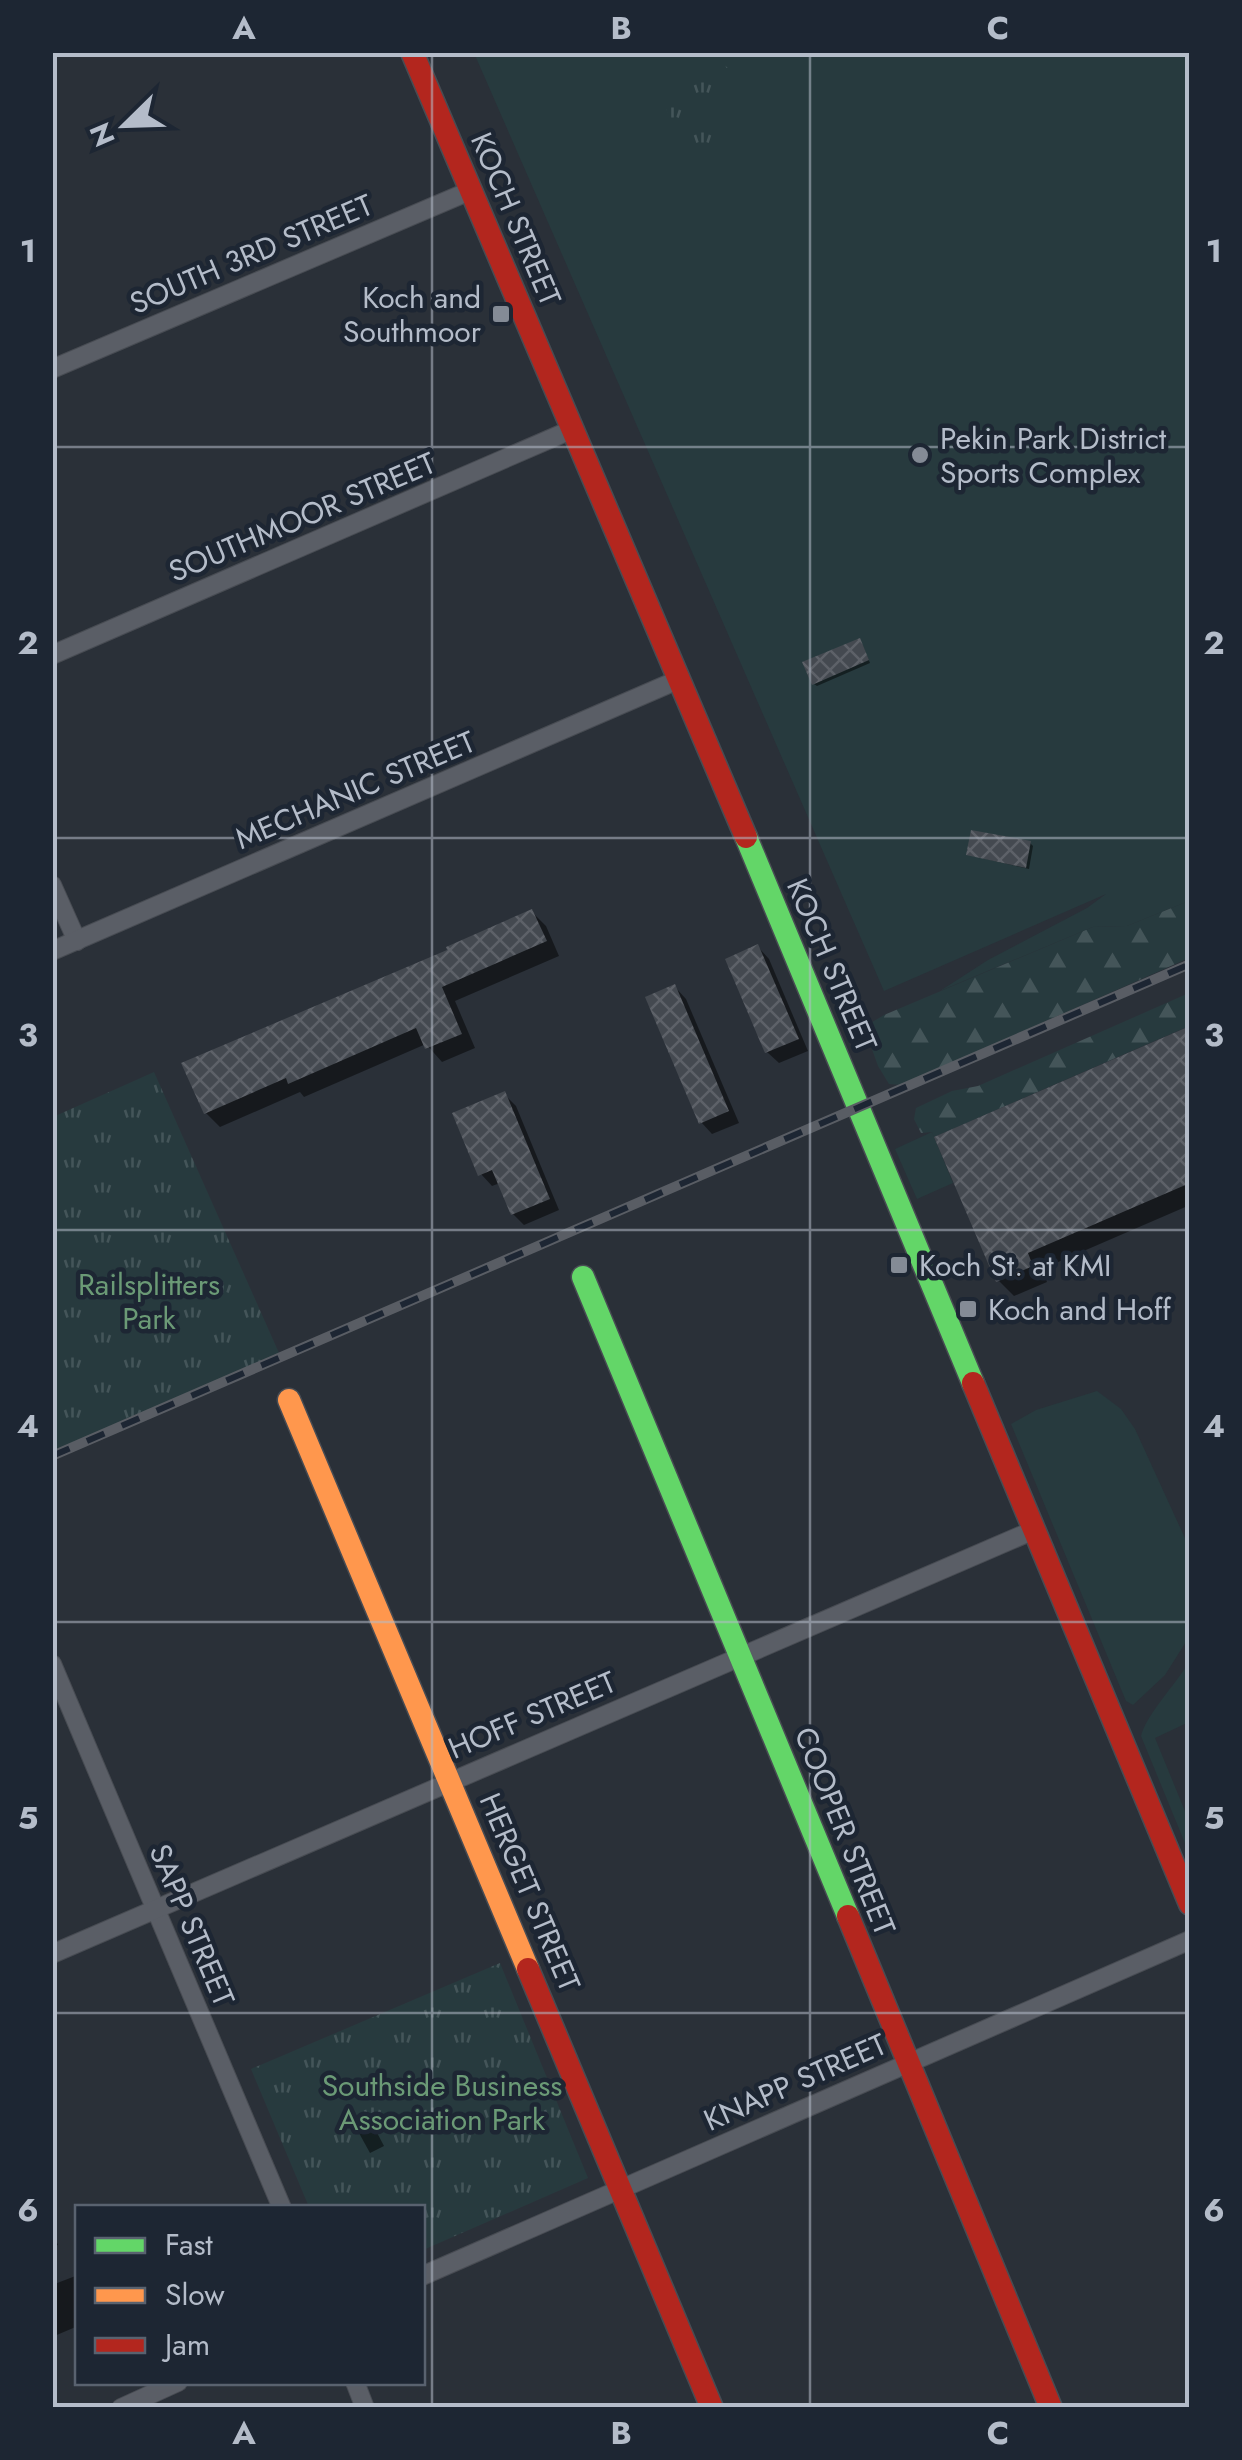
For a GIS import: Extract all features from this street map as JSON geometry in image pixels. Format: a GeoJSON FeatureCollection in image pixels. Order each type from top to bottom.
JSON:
{"type":"FeatureCollection","features":[{"type":"Feature","properties":{"kind":"street","name":"KOCH STREET"},"geometry":{"type":"LineString","coordinates":[[412,52],[680,679],[1190,1904]]}},
{"type":"Feature","properties":{"kind":"street","name":"SOUTH 3RD STREET"},"geometry":{"type":"LineString","coordinates":[[52,370],[472,190]]}},
{"type":"Feature","properties":{"kind":"street","name":"SOUTHMOOR STREET"},"geometry":{"type":"LineString","coordinates":[[52,655],[573,429]]}},
{"type":"Feature","properties":{"kind":"street","name":"MECHANIC STREET"},"geometry":{"type":"LineString","coordinates":[[52,952],[680,679]]}},
{"type":"Feature","properties":{"kind":"street"},"geometry":{"type":"LineString","coordinates":[[52,885],[77,941]]}},
{"type":"Feature","properties":{"kind":"street","name":"COOPER STREET"},"geometry":{"type":"LineString","coordinates":[[583,1277],[1051,2408]]}},
{"type":"Feature","properties":{"kind":"street","name":"HERGET STREET"},"geometry":{"type":"LineString","coordinates":[[289,1400],[712,2408]]}},
{"type":"Feature","properties":{"kind":"street","name":"HOFF STREET"},"geometry":{"type":"LineString","coordinates":[[52,1954],[1034,1530]]}},
{"type":"Feature","properties":{"kind":"street","name":"SAPP STREET"},"geometry":{"type":"LineString","coordinates":[[52,1664],[281,2205]]}},
{"type":"Feature","properties":{"kind":"street","name":"KNAPP STREET"},"geometry":{"type":"LineString","coordinates":[[425,2275],[1190,1940]]}},
{"type":"Feature","properties":{"kind":"street"},"geometry":{"type":"LineString","coordinates":[[121,2408],[171,2385]]}},
{"type":"Feature","properties":{"kind":"green space","name":"Pekin Park District Sports Complex"},"geometry":{"type":"Polygon","coordinates":[[[474,53],[1189,53],[1189,901],[1127,926],[1093,927],[940,991],[1106,894],[884,991],[474,53]]]}},
{"type":"Feature","properties":{"kind":"green space"},"geometry":{"type":"Polygon","coordinates":[[[723,64],[738,95],[715,110],[721,135],[717,146],[707,150],[693,148],[680,142],[663,101],[664,93],[723,64]]]}},
{"type":"Feature","properties":{"kind":"green space"},"geometry":{"type":"Polygon","coordinates":[[[1189,901],[1189,958],[901,1085],[889,1084],[878,1066],[864,1027],[884,1015],[1093,927],[1127,926],[1189,901]]]}},
{"type":"Feature","properties":{"kind":"green space"},"geometry":{"type":"Polygon","coordinates":[[[1189,993],[1189,1026],[934,1137],[932,1132],[921,1133],[914,1119],[916,1108],[952,1091],[978,1086],[1189,993]]]}},
{"type":"Feature","properties":{"kind":"green space","name":"Railsplitters Park"},"geometry":{"type":"Polygon","coordinates":[[[154,1072],[279,1353],[53,1451],[53,1117],[154,1072]]]}},
{"type":"Feature","properties":{"kind":"green space"},"geometry":{"type":"Polygon","coordinates":[[[932,1132],[953,1183],[917,1199],[895,1149],[932,1132]]]}},
{"type":"Feature","properties":{"kind":"green space"},"geometry":{"type":"Polygon","coordinates":[[[1097,1391],[1121,1409],[1135,1429],[1189,1547],[1189,1637],[1165,1675],[1133,1705],[1126,1701],[1011,1424],[1036,1410],[1097,1391]]]}},
{"type":"Feature","properties":{"kind":"green space"},"geometry":{"type":"Polygon","coordinates":[[[1189,1662],[1189,1722],[1155,1738],[1189,1821],[1189,1853],[1141,1736],[1189,1662]]]}},
{"type":"Feature","properties":{"kind":"green space","name":"Southside Business Association Park"},"geometry":{"type":"Polygon","coordinates":[[[500,1963],[588,2178],[425,2249],[425,2205],[308,2205],[251,2069],[500,1963]]]}},
{"type":"Feature","properties":{"kind":"building"},"geometry":{"type":"Polygon","coordinates":[[[860,638],[869,660],[812,685],[802,662],[860,638]]]}},
{"type":"Feature","properties":{"kind":"building"},"geometry":{"type":"Polygon","coordinates":[[[971,830],[1031,841],[1026,868],[966,855],[971,830]]]}},
{"type":"Feature","properties":{"kind":"building"},"geometry":{"type":"Polygon","coordinates":[[[532,909],[547,941],[442,987],[462,1034],[425,1049],[416,1028],[288,1084],[286,1078],[204,1114],[181,1063],[447,950],[446,947],[532,909]]]}},
{"type":"Feature","properties":{"kind":"building"},"geometry":{"type":"Polygon","coordinates":[[[758,944],[799,1039],[765,1053],[725,959],[758,944]]]}},
{"type":"Feature","properties":{"kind":"building"},"geometry":{"type":"Polygon","coordinates":[[[675,984],[729,1111],[699,1124],[645,997],[675,984]]]}},
{"type":"Feature","properties":{"kind":"building"},"geometry":{"type":"Polygon","coordinates":[[[1190,1026],[1190,1183],[1028,1253],[1033,1266],[996,1282],[934,1137],[1190,1026]]]}},
{"type":"Feature","properties":{"kind":"building"},"geometry":{"type":"Polygon","coordinates":[[[505,1091],[550,1199],[511,1215],[492,1170],[478,1176],[452,1113],[505,1091]]]}},
{"type":"Feature","properties":{"kind":"railway"},"geometry":{"type":"LineString","coordinates":[[52,1456],[1190,964]]}},
{"type":"Feature","properties":{"kind":"traffic: fast"},"geometry":{"type":"LineString","coordinates":[[746,837],[973,1383]]}},
{"type":"Feature","properties":{"kind":"traffic: fast"},"geometry":{"type":"LineString","coordinates":[[583,1277],[848,1916]]}},
{"type":"Feature","properties":{"kind":"traffic: slow"},"geometry":{"type":"LineString","coordinates":[[289,1400],[528,1969]]}},
{"type":"Feature","properties":{"kind":"traffic: jam"},"geometry":{"type":"LineString","coordinates":[[412,52],[746,837]]}},
{"type":"Feature","properties":{"kind":"traffic: jam"},"geometry":{"type":"LineString","coordinates":[[973,1383],[1190,1904]]}},
{"type":"Feature","properties":{"kind":"traffic: jam"},"geometry":{"type":"LineString","coordinates":[[848,1916],[1051,2408]]}},
{"type":"Feature","properties":{"kind":"traffic: jam"},"geometry":{"type":"LineString","coordinates":[[528,1969],[712,2408]]}},
{"type":"Feature","properties":{"kind":"place","name":"Koch and Southmoor"},"geometry":{"type":"Point","coordinates":[501,314]}},
{"type":"Feature","properties":{"kind":"place","name":"Pekin Park District Sports Complex"},"geometry":{"type":"Point","coordinates":[920,455]}},
{"type":"Feature","properties":{"kind":"place","name":"Koch St. at KMI"},"geometry":{"type":"Point","coordinates":[899,1265]}},
{"type":"Feature","properties":{"kind":"place","name":"Koch and Hoff"},"geometry":{"type":"Point","coordinates":[968,1309]}}]}
